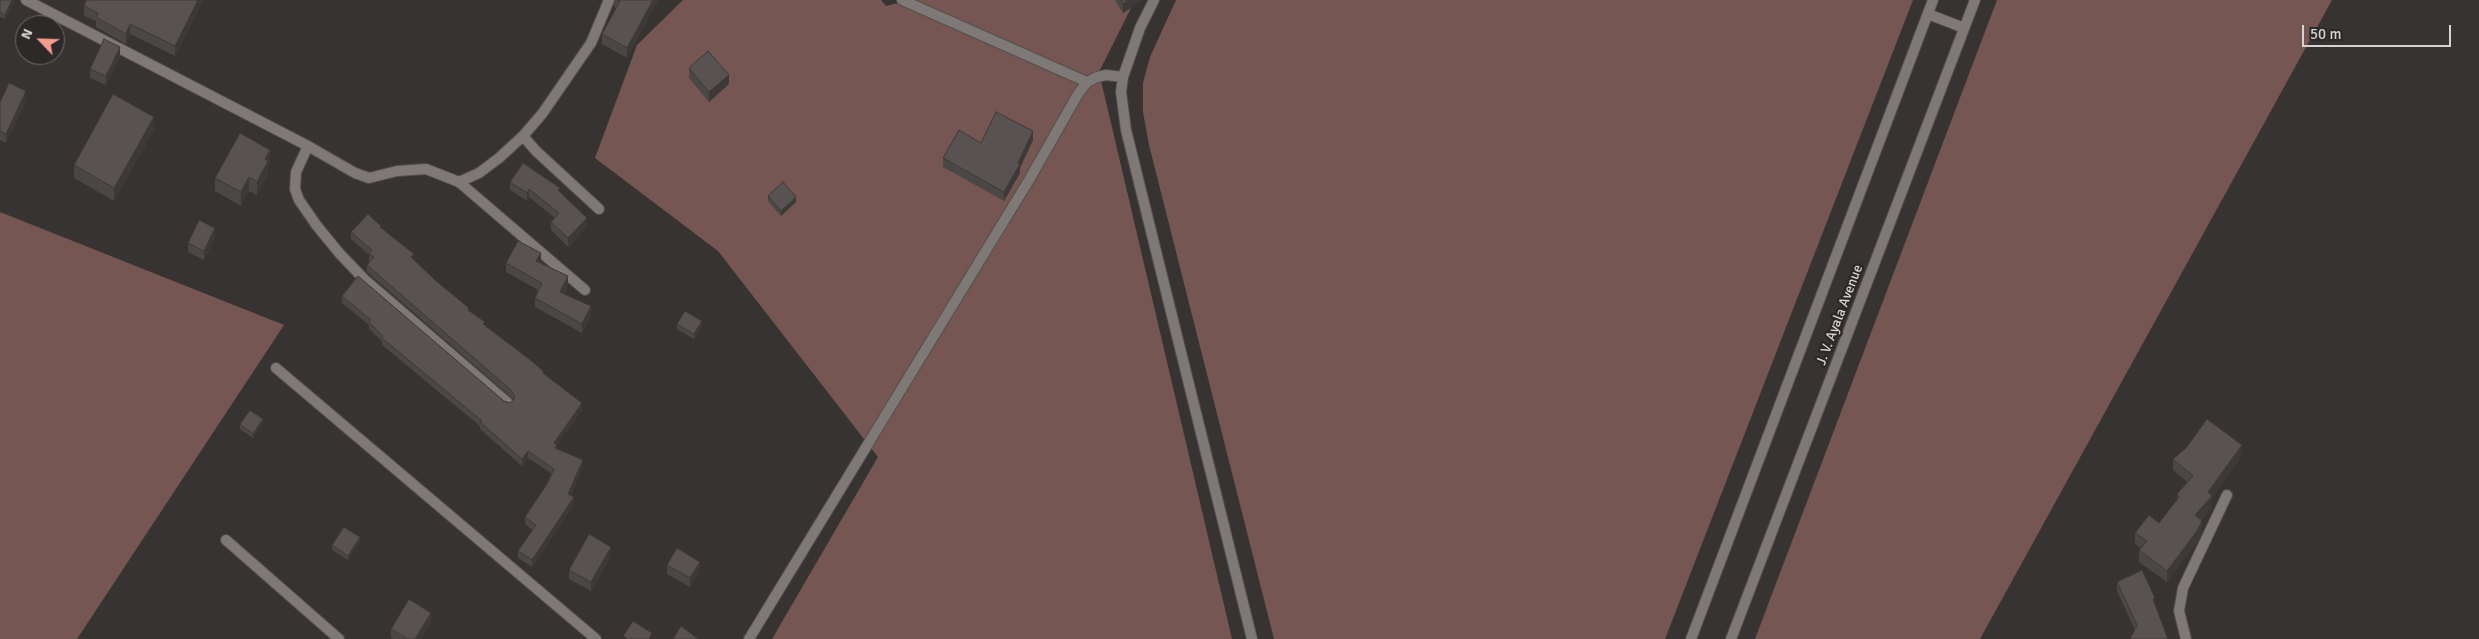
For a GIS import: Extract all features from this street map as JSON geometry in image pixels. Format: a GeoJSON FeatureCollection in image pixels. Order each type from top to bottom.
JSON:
{"type":"FeatureCollection","features":[{"type":"Feature","properties":{"kind":"street"},"geometry":{"type":"LineString","coordinates":[[26,0],[308,146],[355,173],[370,178],[412,169],[426,169],[459,182],[585,290]]}},
{"type":"Feature","properties":{"kind":"street"},"geometry":{"type":"LineString","coordinates":[[459,182],[479,173],[523,136],[558,92],[591,43],[610,0]]}},
{"type":"Feature","properties":{"kind":"street"},"geometry":{"type":"LineString","coordinates":[[902,0],[1087,82]]}},
{"type":"Feature","properties":{"kind":"street"},"geometry":{"type":"LineString","coordinates":[[1154,0],[1140,28],[1123,78],[1121,92],[1126,130],[1252,639]]}},
{"type":"Feature","properties":{"kind":"street","name":"J. V. Ayala Avenue"},"geometry":{"type":"LineString","coordinates":[[1690,639],[1934,0]]}},
{"type":"Feature","properties":{"kind":"street","name":"J. V. Ayala Avenue"},"geometry":{"type":"LineString","coordinates":[[1731,639],[1975,0]]}},
{"type":"Feature","properties":{"kind":"street"},"geometry":{"type":"LineString","coordinates":[[1928,14],[1964,28]]}},
{"type":"Feature","properties":{"kind":"street"},"geometry":{"type":"LineString","coordinates":[[749,639],[1087,82],[1106,75],[1123,78]]}},
{"type":"Feature","properties":{"kind":"street"},"geometry":{"type":"LineString","coordinates":[[523,136],[536,151],[599,208]]}},
{"type":"Feature","properties":{"kind":"street"},"geometry":{"type":"LineString","coordinates":[[308,146],[298,166],[295,189],[299,200],[317,226],[364,279],[508,403]]}},
{"type":"Feature","properties":{"kind":"street"},"geometry":{"type":"LineString","coordinates":[[276,368],[596,639]]}},
{"type":"Feature","properties":{"kind":"street"},"geometry":{"type":"LineString","coordinates":[[2186,639],[2179,611],[2183,588],[2228,495]]}},
{"type":"Feature","properties":{"kind":"street"},"geometry":{"type":"LineString","coordinates":[[226,540],[339,639]]}},
{"type":"Feature","properties":{"kind":"shaded area"},"geometry":{"type":"Polygon","coordinates":[[[683,0],[881,0],[886,6],[911,0],[1135,0],[1099,72],[1232,639],[772,639],[878,457],[718,251],[595,158],[637,45],[683,0]]]}},
{"type":"Feature","properties":{"kind":"shaded area"},"geometry":{"type":"Polygon","coordinates":[[[1176,0],[1913,0],[1665,639],[1274,639],[1149,145],[1143,112],[1143,83],[1150,57],[1176,0]]]}},
{"type":"Feature","properties":{"kind":"shaded area"},"geometry":{"type":"Polygon","coordinates":[[[1997,0],[2332,0],[1980,639],[1755,639],[1997,0]]]}},
{"type":"Feature","properties":{"kind":"shaded area"},"geometry":{"type":"Polygon","coordinates":[[[0,212],[284,325],[77,639],[0,639],[0,212]]]}},
{"type":"Feature","properties":{"kind":"building"},"geometry":{"type":"Polygon","coordinates":[[[0,0],[12,0],[5,15],[0,12],[0,0]]]}},
{"type":"Feature","properties":{"kind":"building"},"geometry":{"type":"Polygon","coordinates":[[[86,0],[198,0],[175,46],[130,24],[126,34],[96,17],[98,13],[84,6],[86,0]]]}},
{"type":"Feature","properties":{"kind":"building"},"geometry":{"type":"Polygon","coordinates":[[[618,0],[653,0],[627,48],[602,34],[620,1],[618,0]]]}},
{"type":"Feature","properties":{"kind":"building"},"geometry":{"type":"Polygon","coordinates":[[[104,39],[120,47],[106,76],[90,69],[104,39]]]}},
{"type":"Feature","properties":{"kind":"building"},"geometry":{"type":"Polygon","coordinates":[[[708,51],[729,75],[709,92],[689,68],[708,51]]]}},
{"type":"Feature","properties":{"kind":"building"},"geometry":{"type":"Polygon","coordinates":[[[9,83],[26,91],[6,134],[0,131],[0,102],[9,83]]]}},
{"type":"Feature","properties":{"kind":"building"},"geometry":{"type":"Polygon","coordinates":[[[113,94],[154,117],[114,188],[74,165],[113,94]]]}},
{"type":"Feature","properties":{"kind":"building"},"geometry":{"type":"Polygon","coordinates":[[[996,112],[1033,131],[1018,163],[1020,164],[1004,192],[943,158],[959,130],[981,143],[996,112]]]}},
{"type":"Feature","properties":{"kind":"building"},"geometry":{"type":"Polygon","coordinates":[[[240,133],[270,150],[265,159],[268,161],[257,182],[249,177],[241,192],[215,178],[240,133]]]}},
{"type":"Feature","properties":{"kind":"building"},"geometry":{"type":"Polygon","coordinates":[[[523,163],[560,188],[558,190],[587,218],[568,238],[551,222],[559,213],[529,189],[527,193],[510,182],[523,163]]]}},
{"type":"Feature","properties":{"kind":"building"},"geometry":{"type":"Polygon","coordinates":[[[783,182],[796,197],[781,211],[768,196],[783,182]]]}},
{"type":"Feature","properties":{"kind":"building"},"geometry":{"type":"Polygon","coordinates":[[[368,214],[380,227],[414,254],[411,257],[436,281],[469,308],[468,310],[485,322],[483,324],[582,403],[554,443],[557,445],[555,448],[583,460],[568,494],[574,497],[532,560],[518,551],[536,525],[525,517],[547,484],[554,469],[528,451],[522,459],[480,422],[482,421],[382,338],[383,336],[369,322],[371,320],[342,296],[358,276],[504,401],[510,403],[515,398],[512,391],[367,265],[374,257],[369,254],[372,250],[351,232],[368,214]]]}},
{"type":"Feature","properties":{"kind":"building"},"geometry":{"type":"Polygon","coordinates":[[[199,220],[215,228],[204,251],[188,243],[199,220]]]}},
{"type":"Feature","properties":{"kind":"building"},"geometry":{"type":"Polygon","coordinates":[[[518,241],[541,253],[536,261],[568,276],[560,292],[591,306],[582,324],[535,298],[542,283],[506,263],[518,241]]]}},
{"type":"Feature","properties":{"kind":"building"},"geometry":{"type":"Polygon","coordinates":[[[685,311],[702,321],[694,334],[677,324],[685,311]]]}},
{"type":"Feature","properties":{"kind":"building"},"geometry":{"type":"Polygon","coordinates":[[[250,410],[263,419],[253,434],[240,424],[250,410]]]}},
{"type":"Feature","properties":{"kind":"building"},"geometry":{"type":"Polygon","coordinates":[[[2207,419],[2242,445],[2208,492],[2212,496],[2195,515],[2202,521],[2197,531],[2167,571],[2139,550],[2147,541],[2135,533],[2149,515],[2159,523],[2179,497],[2177,494],[2193,476],[2173,459],[2186,448],[2207,419]]]}},
{"type":"Feature","properties":{"kind":"building"},"geometry":{"type":"Polygon","coordinates":[[[344,527],[360,537],[348,556],[332,545],[344,527]]]}},
{"type":"Feature","properties":{"kind":"building"},"geometry":{"type":"Polygon","coordinates":[[[589,534],[611,547],[591,582],[569,570],[589,534]]]}},
{"type":"Feature","properties":{"kind":"building"},"geometry":{"type":"Polygon","coordinates":[[[677,548],[700,562],[690,578],[667,565],[677,548]]]}},
{"type":"Feature","properties":{"kind":"building"},"geometry":{"type":"Polygon","coordinates":[[[2142,570],[2155,598],[2153,599],[2168,639],[2130,639],[2137,625],[2117,582],[2142,570]]]}},
{"type":"Feature","properties":{"kind":"building"},"geometry":{"type":"Polygon","coordinates":[[[409,599],[431,613],[415,639],[408,639],[391,629],[409,599]]]}},
{"type":"Feature","properties":{"kind":"building"},"geometry":{"type":"Polygon","coordinates":[[[633,621],[652,633],[649,639],[627,639],[623,636],[633,621]]]}},
{"type":"Feature","properties":{"kind":"building"},"geometry":{"type":"Polygon","coordinates":[[[681,626],[698,639],[673,639],[681,626]]]}}]}
